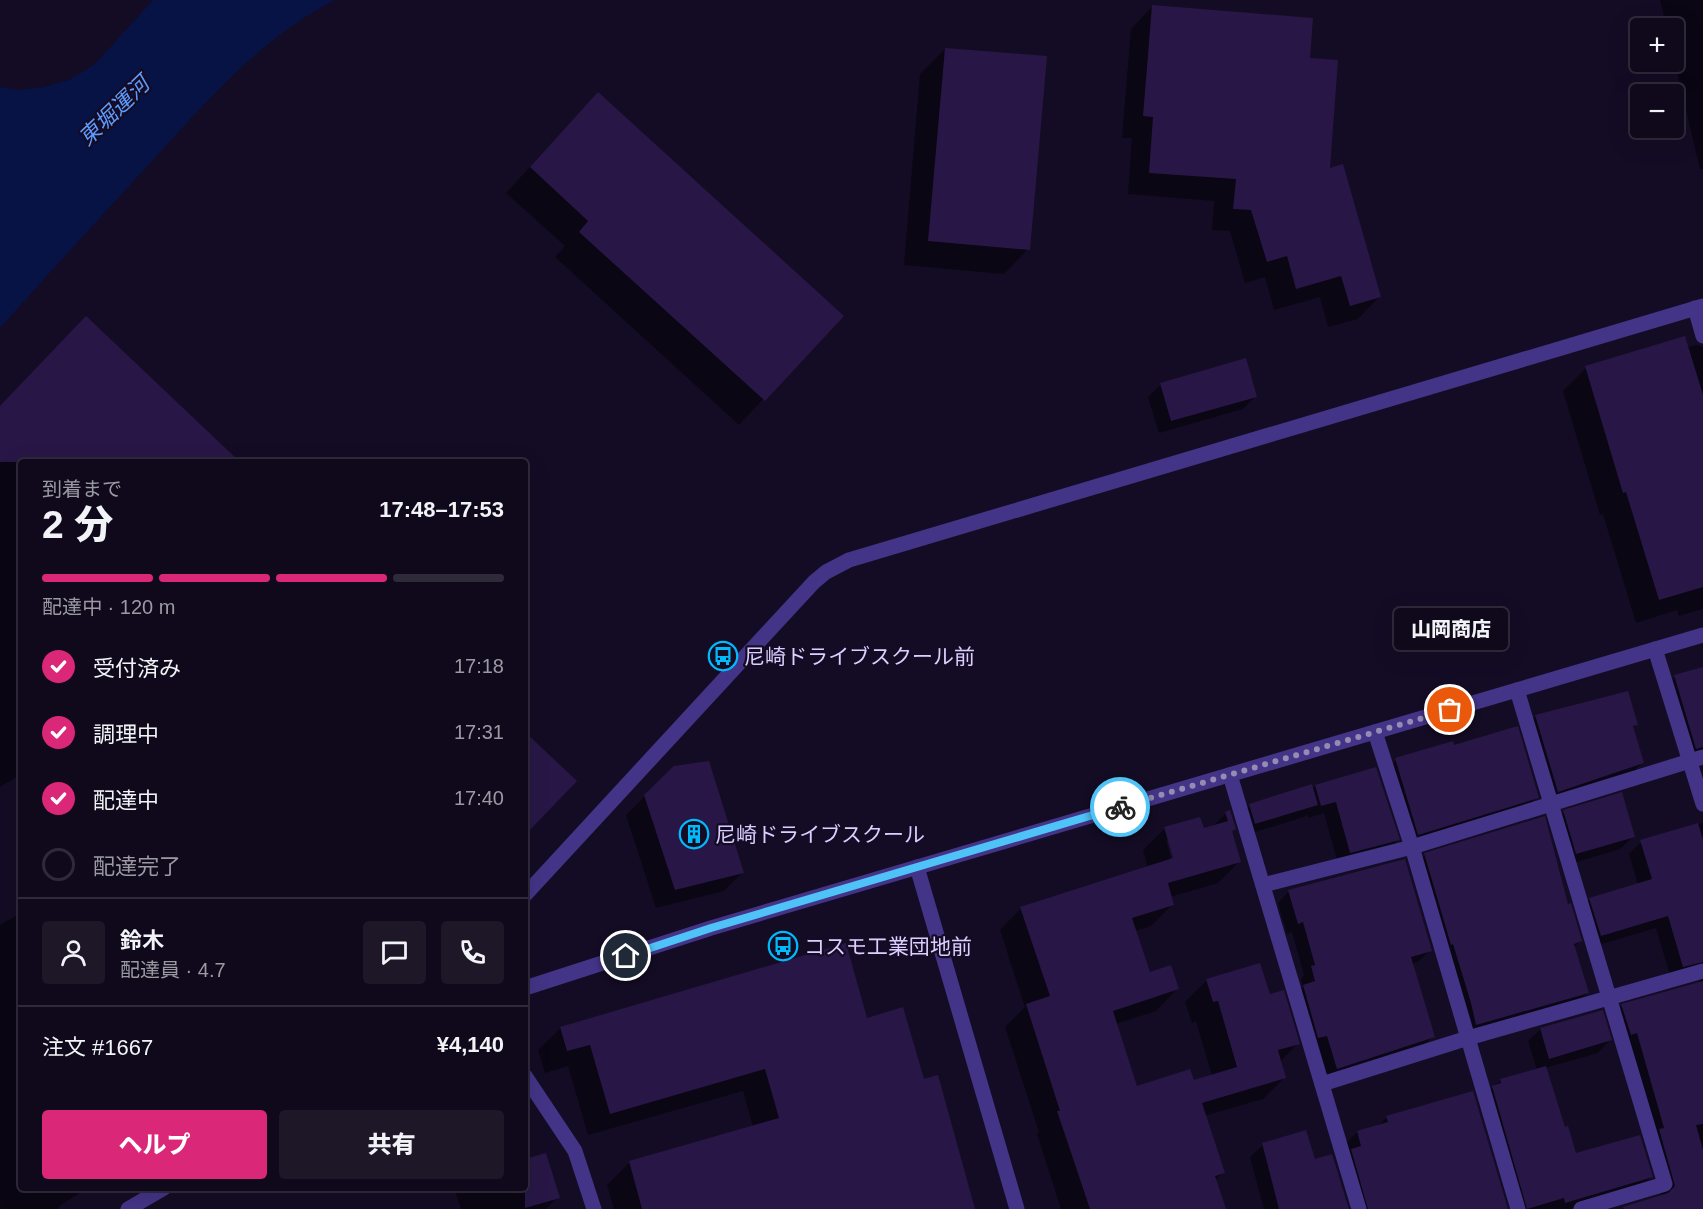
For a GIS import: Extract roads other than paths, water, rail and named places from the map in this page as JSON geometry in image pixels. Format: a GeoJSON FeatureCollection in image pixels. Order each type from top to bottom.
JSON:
{"type":"FeatureCollection","features":[{"type":"Feature","properties":{"kind":"street"},"geometry":{"type":"LineString","coordinates":[[528,893],[814,582],[837,565],[860,556],[1699,307],[1703,336]]}},
{"type":"Feature","properties":{"kind":"street"},"geometry":{"type":"LineString","coordinates":[[528,987],[711,928],[1703,635]]}},
{"type":"Feature","properties":{"kind":"street"},"geometry":{"type":"LineString","coordinates":[[1655,650],[1696,759],[1703,804]]}},
{"type":"Feature","properties":{"kind":"street"},"geometry":{"type":"LineString","coordinates":[[1517,690],[1665,1184],[1581,1209]]}},
{"type":"Feature","properties":{"kind":"street"},"geometry":{"type":"LineString","coordinates":[[1375,732],[1412,847],[1518,1209]]}},
{"type":"Feature","properties":{"kind":"street"},"geometry":{"type":"LineString","coordinates":[[1263,885],[1412,847],[1696,759]]}},
{"type":"Feature","properties":{"kind":"street"},"geometry":{"type":"LineString","coordinates":[[1230,775],[1359,1209]]}},
{"type":"Feature","properties":{"kind":"street"},"geometry":{"type":"LineString","coordinates":[[917,867],[1017,1209]]}},
{"type":"Feature","properties":{"kind":"street"},"geometry":{"type":"LineString","coordinates":[[1322,1084],[1468,1038],[1703,971]]}},
{"type":"Feature","properties":{"kind":"street"},"geometry":{"type":"LineString","coordinates":[[528,1080],[575,1150],[594,1209]]}},
{"type":"Feature","properties":{"kind":"street"},"geometry":{"type":"LineString","coordinates":[[128,1209],[159,1191]]}},
{"type":"Feature","properties":{"kind":"water","name":"東堀運河"},"geometry":{"type":"Polygon","coordinates":[[[153,0],[335,0],[284,32],[237,71],[0,328],[0,87],[18,90],[44,87],[69,80],[94,65],[153,0]]]}},
{"type":"Feature","properties":{"kind":"place","name":"尼崎ドライブスクール前"},"geometry":{"type":"Point","coordinates":[723,656]}},
{"type":"Feature","properties":{"kind":"place","name":"山岡商店"},"geometry":{"type":"Point","coordinates":[1450,710]}},
{"type":"Feature","properties":{"kind":"place","name":"尼崎ドライブスクール"},"geometry":{"type":"Point","coordinates":[694,834]}},
{"type":"Feature","properties":{"kind":"place","name":"コスモ工業団地前"},"geometry":{"type":"Point","coordinates":[783,946]}}]}
